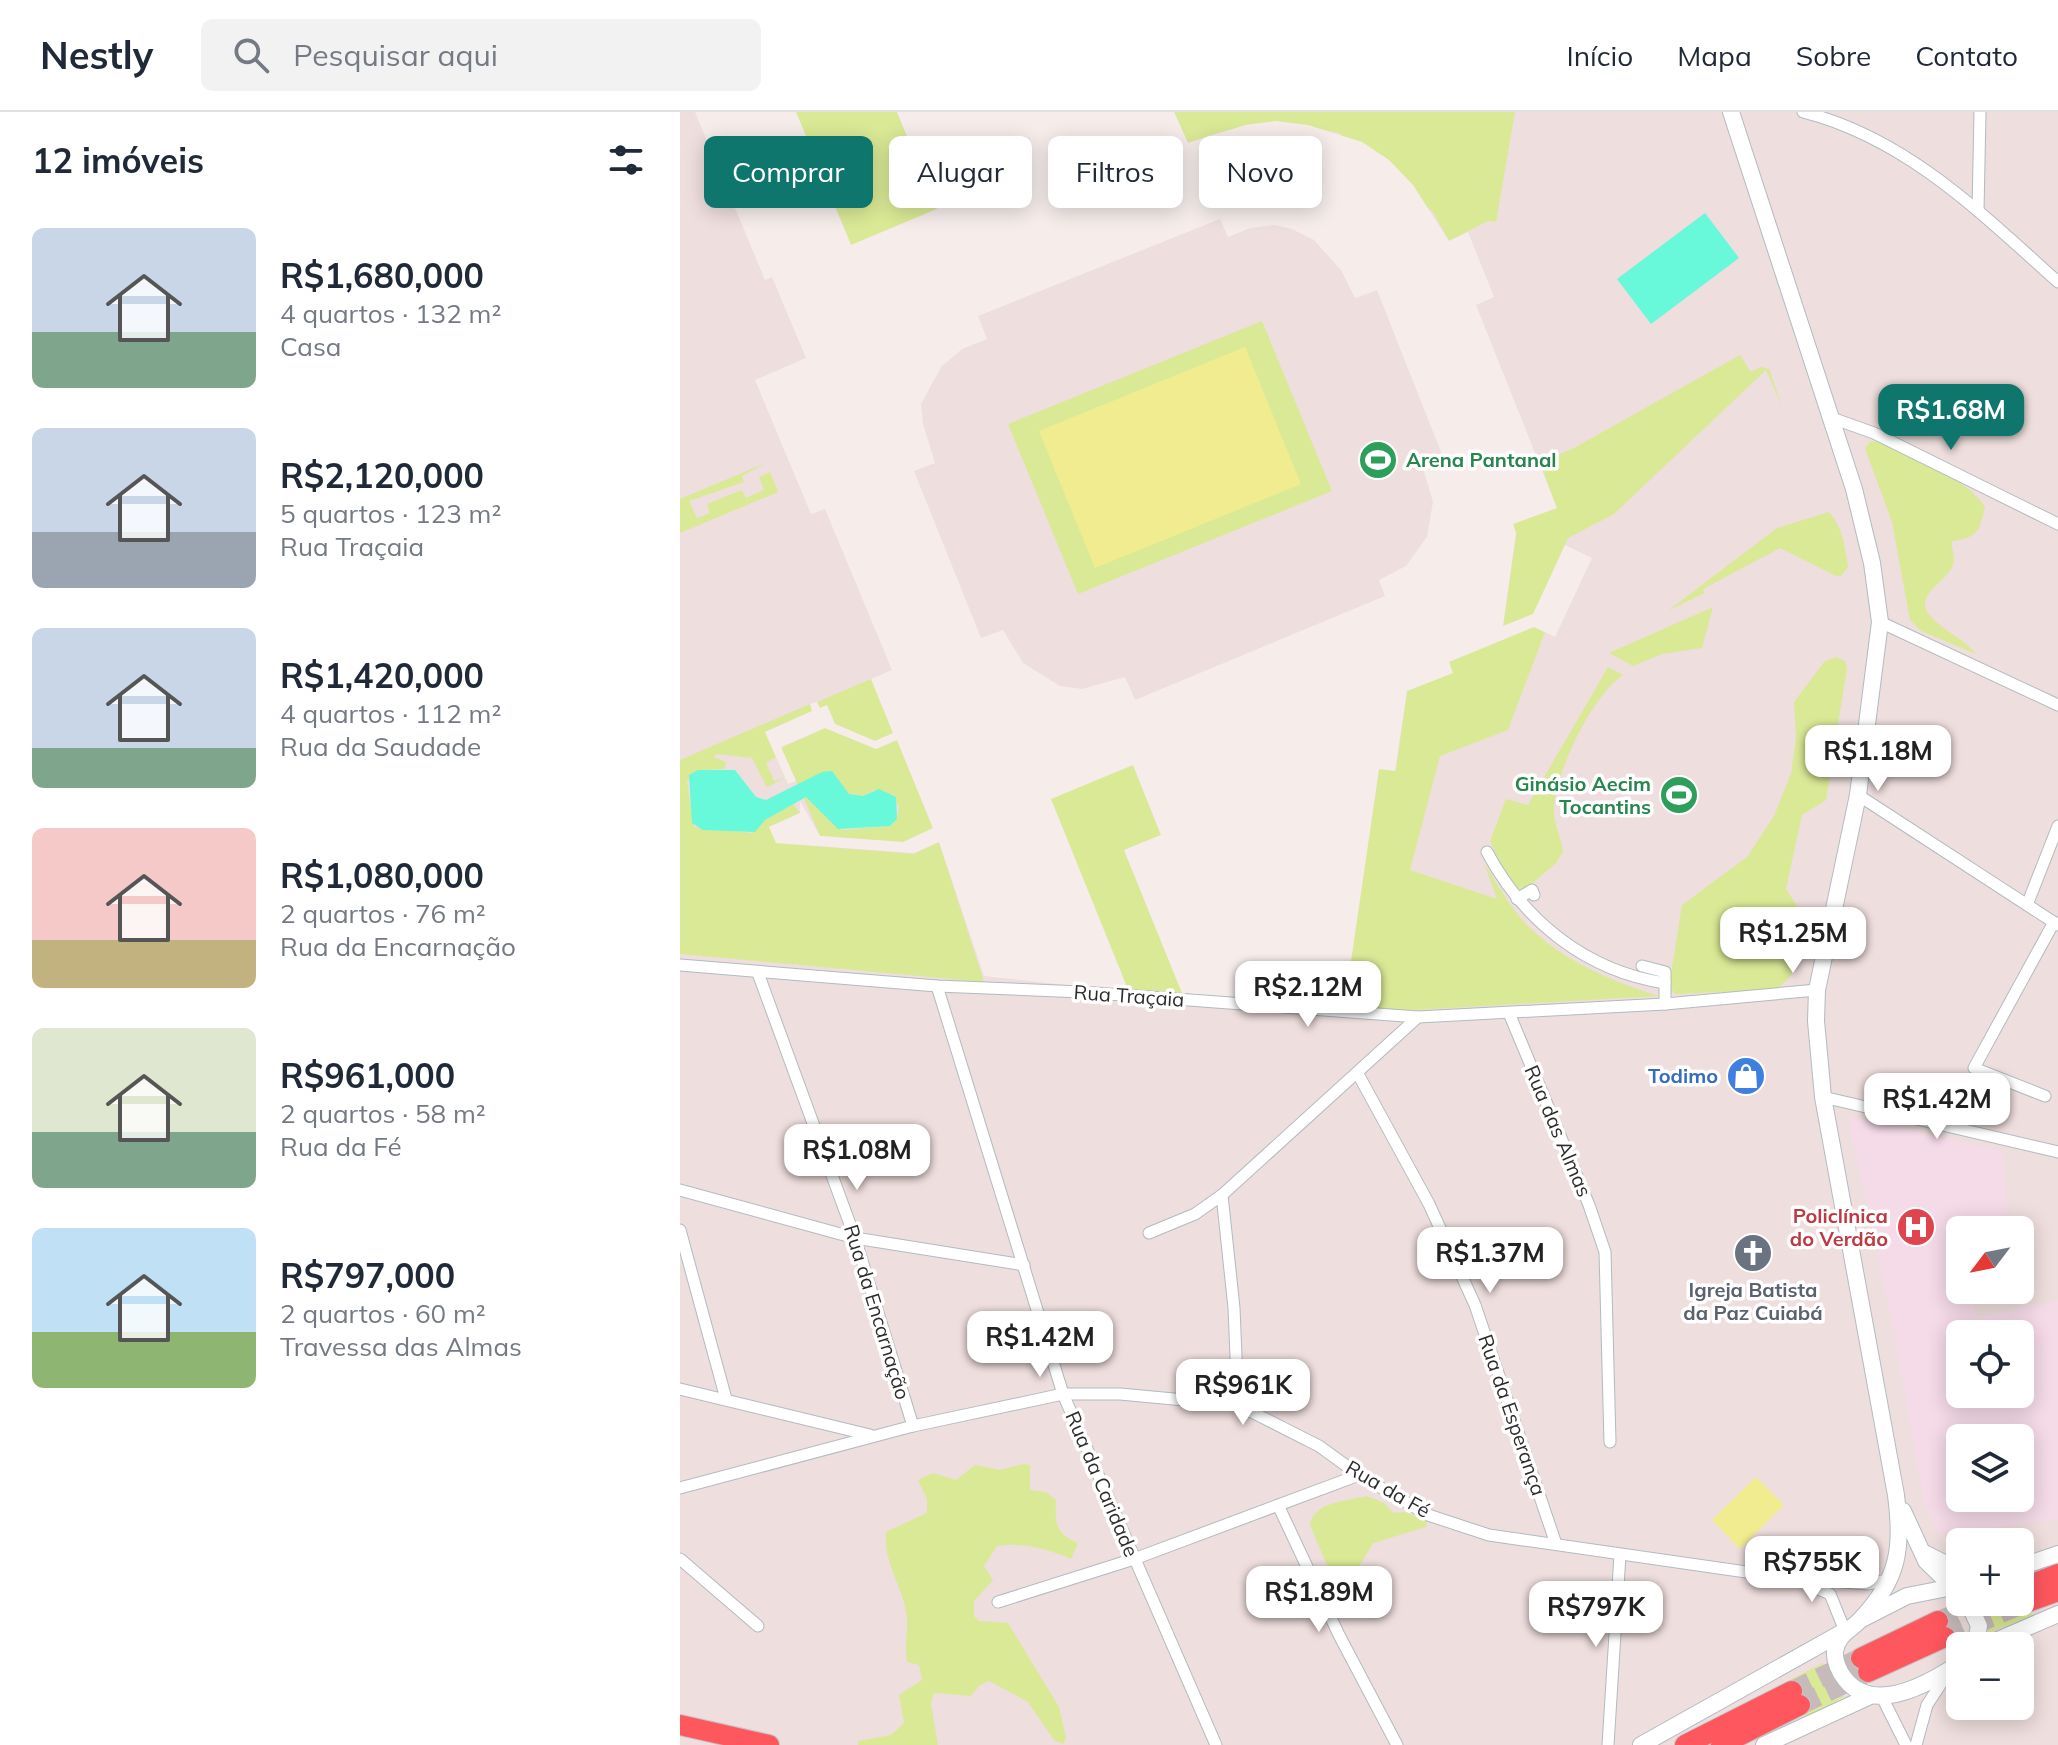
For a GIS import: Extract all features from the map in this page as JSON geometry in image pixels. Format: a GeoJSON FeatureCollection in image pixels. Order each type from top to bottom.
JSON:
{"type":"FeatureCollection","features":[{"type":"Feature","properties":{"kind":"highway"},"geometry":{"type":"LineString","coordinates":[[2034,1589],[2058,1574]]}},
{"type":"Feature","properties":{"kind":"highway"},"geometry":{"type":"LineString","coordinates":[[2034,1595],[2058,1591]]}},
{"type":"Feature","properties":{"kind":"highway"},"geometry":{"type":"LineString","coordinates":[[1864,1665],[1942,1629]]}},
{"type":"Feature","properties":{"kind":"highway"},"geometry":{"type":"LineString","coordinates":[[1685,1745],[1796,1698],[1721,1745]]}},
{"type":"Feature","properties":{"kind":"highway"},"geometry":{"type":"LineString","coordinates":[[680,1725],[769,1745]]}},
{"type":"Feature","properties":{"kind":"street"},"geometry":{"type":"LineString","coordinates":[[1731,112],[1854,489],[1872,563],[1880,622],[1858,795],[1817,990],[1816,1021],[1823,1097],[1896,1495],[1901,1548],[1888,1580],[1861,1620]]}},
{"type":"Feature","properties":{"kind":"street"},"geometry":{"type":"LineString","coordinates":[[1803,112],[1842,122],[1910,158],[1978,211],[2058,282]]}},
{"type":"Feature","properties":{"kind":"street"},"geometry":{"type":"LineString","coordinates":[[1978,211],[1980,112]]}},
{"type":"Feature","properties":{"kind":"street"},"geometry":{"type":"LineString","coordinates":[[1829,417],[1874,433],[2058,524]]}},
{"type":"Feature","properties":{"kind":"street"},"geometry":{"type":"LineString","coordinates":[[1880,622],[2058,705]]}},
{"type":"Feature","properties":{"kind":"street"},"geometry":{"type":"LineString","coordinates":[[1858,795],[2056,923],[1974,1068],[2045,1096]]}},
{"type":"Feature","properties":{"kind":"street"},"geometry":{"type":"LineString","coordinates":[[2027,905],[2058,826]]}},
{"type":"Feature","properties":{"kind":"street"},"geometry":{"type":"LineString","coordinates":[[1487,852],[1517,899],[1547,930],[1599,963],[1634,978],[1665,983]]}},
{"type":"Feature","properties":{"kind":"street"},"geometry":{"type":"LineString","coordinates":[[1517,899],[1532,890],[1534,895]]}},
{"type":"Feature","properties":{"kind":"street","name":"Rua Traçaia"},"geometry":{"type":"LineString","coordinates":[[680,965],[937,986],[1082,992],[1418,1017],[1665,1004],[1817,990]]}},
{"type":"Feature","properties":{"kind":"street"},"geometry":{"type":"LineString","coordinates":[[1642,966],[1665,972],[1665,1004]]}},
{"type":"Feature","properties":{"kind":"street","name":"Rua da Encarnação"},"geometry":{"type":"LineString","coordinates":[[758,973],[855,1238],[913,1426]]}},
{"type":"Feature","properties":{"kind":"street","name":"Rua da Caridade"},"geometry":{"type":"LineString","coordinates":[[937,986],[1063,1394],[1216,1745]]}},
{"type":"Feature","properties":{"kind":"street","name":"Rua das Almas"},"geometry":{"type":"LineString","coordinates":[[1509,1013],[1589,1205],[1605,1252],[1610,1442]]}},
{"type":"Feature","properties":{"kind":"street"},"geometry":{"type":"LineString","coordinates":[[1149,1233],[1195,1214],[1222,1195],[1418,1017]]}},
{"type":"Feature","properties":{"kind":"street","name":"Rua da Esperança"},"geometry":{"type":"LineString","coordinates":[[1358,1074],[1429,1204],[1475,1305],[1556,1544]]}},
{"type":"Feature","properties":{"kind":"street"},"geometry":{"type":"LineString","coordinates":[[1823,1097],[2058,1152]]}},
{"type":"Feature","properties":{"kind":"street"},"geometry":{"type":"LineString","coordinates":[[680,1190],[855,1238],[1024,1265]]}},
{"type":"Feature","properties":{"kind":"street"},"geometry":{"type":"LineString","coordinates":[[1222,1195],[1234,1308],[1238,1405]]}},
{"type":"Feature","properties":{"kind":"street"},"geometry":{"type":"LineString","coordinates":[[680,1230],[726,1399]]}},
{"type":"Feature","properties":{"kind":"street"},"geometry":{"type":"LineString","coordinates":[[680,1389],[872,1436]]}},
{"type":"Feature","properties":{"kind":"street","name":"Rua da Fé"},"geometry":{"type":"LineString","coordinates":[[680,1488],[913,1426],[1063,1394],[1120,1394],[1238,1405],[1319,1446],[1359,1475],[1428,1515],[1489,1535],[1781,1577],[1868,1584],[1888,1580]]}},
{"type":"Feature","properties":{"kind":"street"},"geometry":{"type":"LineString","coordinates":[[998,1602],[1134,1559],[1359,1475]]}},
{"type":"Feature","properties":{"kind":"street"},"geometry":{"type":"LineString","coordinates":[[1896,1495],[1920,1550],[1946,1578]]}},
{"type":"Feature","properties":{"kind":"street"},"geometry":{"type":"LineString","coordinates":[[1278,1505],[1339,1635],[1397,1745]]}},
{"type":"Feature","properties":{"kind":"street"},"geometry":{"type":"LineString","coordinates":[[1920,1550],[1946,1564]]}},
{"type":"Feature","properties":{"kind":"street"},"geometry":{"type":"LineString","coordinates":[[2034,1562],[2058,1554]]}},
{"type":"Feature","properties":{"kind":"street"},"geometry":{"type":"LineString","coordinates":[[1608,1745],[1620,1555]]}},
{"type":"Feature","properties":{"kind":"street"},"geometry":{"type":"LineString","coordinates":[[680,1559],[758,1626]]}},
{"type":"Feature","properties":{"kind":"street","name":"Rua da Fé"},"geometry":{"type":"LineString","coordinates":[[1781,1577],[1830,1594],[1845,1631]]}},
{"type":"Feature","properties":{"kind":"street"},"geometry":{"type":"LineString","coordinates":[[1641,1745],[1907,1596],[1946,1591]]}},
{"type":"Feature","properties":{"kind":"street"},"geometry":{"type":"LineString","coordinates":[[2016,1632],[2058,1614]]}},
{"type":"Feature","properties":{"kind":"street"},"geometry":{"type":"LineString","coordinates":[[1845,1631],[1835,1651],[1837,1665],[1853,1688],[1876,1697],[1906,1745]]}},
{"type":"Feature","properties":{"kind":"street"},"geometry":{"type":"LineString","coordinates":[[1764,1745],[1946,1670]]}},
{"type":"Feature","properties":{"kind":"street"},"geometry":{"type":"LineString","coordinates":[[1916,1745],[1927,1705],[1946,1679]]}},
{"type":"Feature","properties":{"kind":"shaded area"},"geometry":{"type":"Polygon","coordinates":[[[695,112],[796,112],[806,136],[705,136],[695,112]]]}},
{"type":"Feature","properties":{"kind":"shaded area"},"geometry":{"type":"Polygon","coordinates":[[[796,112],[897,112],[907,136],[889,136],[889,208],[937,209],[851,245],[836,208],[873,208],[873,136],[806,136],[796,112]]]}},
{"type":"Feature","properties":{"kind":"shaded area"},"geometry":{"type":"Polygon","coordinates":[[[897,112],[1174,112],[1188,143],[1199,140],[1199,208],[1322,208],[1322,136],[1210,136],[1245,125],[1276,121],[1308,125],[1362,142],[1389,160],[1413,185],[1449,241],[1468,232],[1494,297],[1476,305],[1557,508],[1513,524],[1516,533],[1503,626],[1533,614],[1565,545],[1592,558],[1555,637],[1534,627],[1449,662],[1453,673],[1407,691],[1395,771],[1379,769],[1344,1009],[1290,1007],[1282,988],[1259,997],[1261,1003],[1182,993],[1124,850],[1161,835],[1133,765],[1051,799],[1129,992],[984,976],[939,842],[914,853],[776,843],[769,827],[800,813],[800,801],[820,836],[903,842],[933,828],[897,740],[876,749],[825,728],[781,747],[796,781],[788,784],[765,732],[812,711],[810,704],[817,702],[820,708],[827,705],[835,724],[875,741],[893,733],[871,679],[892,670],[825,509],[811,514],[755,380],[806,358],[772,277],[765,280],[735,208],[836,208],[851,245],[937,208],[1032,208],[1032,136],[907,136],[897,112]],[[1220,219],[978,316],[987,339],[962,349],[941,367],[921,404],[923,424],[935,463],[914,471],[981,638],[1003,630],[1023,663],[1060,686],[1082,689],[1125,677],[1135,700],[1385,596],[1379,580],[1406,566],[1427,537],[1433,502],[1422,465],[1443,457],[1377,290],[1355,298],[1341,270],[1314,240],[1292,229],[1274,225],[1250,228],[1228,237],[1220,219]]]}},
{"type":"Feature","properties":{"kind":"shaded area"},"geometry":{"type":"Polygon","coordinates":[[[1174,112],[1515,112],[1496,222],[1488,221],[1449,241],[1433,212],[1339,133],[1276,121],[1199,136],[1199,139],[1188,143],[1174,112]]]}},
{"type":"Feature","properties":{"kind":"shaded area"},"geometry":{"type":"Polygon","coordinates":[[[1705,213],[1739,258],[1651,324],[1617,279],[1705,213]]]}},
{"type":"Feature","properties":{"kind":"shaded area"},"geometry":{"type":"Polygon","coordinates":[[[1262,321],[1332,491],[1078,594],[1008,424],[1262,321]]]}},
{"type":"Feature","properties":{"kind":"shaded area"},"geometry":{"type":"Polygon","coordinates":[[[1245,347],[1301,484],[1095,568],[1039,431],[1245,347]]]}},
{"type":"Feature","properties":{"kind":"shaded area"},"geometry":{"type":"Polygon","coordinates":[[[1740,355],[1751,372],[1761,367],[1769,369],[1782,406],[1766,370],[1614,514],[1568,538],[1533,615],[1503,627],[1516,534],[1513,524],[1556,507],[1540,462],[1574,448],[1740,355]]]}},
{"type":"Feature","properties":{"kind":"shaded area"},"geometry":{"type":"Polygon","coordinates":[[[1871,441],[1881,442],[1952,477],[1985,507],[1976,532],[1967,538],[1952,541],[1953,565],[1927,596],[1925,603],[1931,617],[1976,654],[1921,631],[1910,620],[1892,522],[1865,448],[1871,441]]]}},
{"type":"Feature","properties":{"kind":"shaded area"},"geometry":{"type":"Polygon","coordinates":[[[766,463],[742,476],[744,482],[689,501],[697,518],[710,513],[707,504],[742,490],[746,498],[764,490],[759,477],[770,472],[778,492],[680,533],[680,499],[766,463]]]}},
{"type":"Feature","properties":{"kind":"shaded area"},"geometry":{"type":"Polygon","coordinates":[[[1829,512],[1840,531],[1846,552],[1848,567],[1841,576],[1780,548],[1703,589],[1705,593],[1669,610],[1777,528],[1829,512]]]}},
{"type":"Feature","properties":{"kind":"shaded area"},"geometry":{"type":"Polygon","coordinates":[[[1713,607],[1702,648],[1662,654],[1633,666],[1609,653],[1713,607]]]}},
{"type":"Feature","properties":{"kind":"shaded area"},"geometry":{"type":"Polygon","coordinates":[[[1534,627],[1545,632],[1508,730],[1440,756],[1410,870],[1497,899],[1484,863],[1515,911],[1541,938],[1588,968],[1659,996],[1414,1010],[1344,1009],[1379,768],[1396,770],[1407,691],[1452,673],[1448,662],[1534,627]]]}},
{"type":"Feature","properties":{"kind":"shaded area"},"geometry":{"type":"Polygon","coordinates":[[[1836,657],[1845,661],[1847,668],[1826,800],[1802,815],[1786,889],[1803,915],[1793,971],[1788,980],[1768,990],[1675,994],[1669,986],[1682,905],[1747,857],[1774,816],[1791,774],[1796,738],[1794,702],[1824,662],[1836,657]]]}},
{"type":"Feature","properties":{"kind":"shaded area"},"geometry":{"type":"Polygon","coordinates":[[[1608,667],[1623,675],[1611,685],[1588,716],[1568,756],[1556,793],[1554,814],[1563,851],[1556,863],[1521,893],[1500,876],[1499,861],[1490,841],[1506,799],[1528,805],[1608,667]]]}},
{"type":"Feature","properties":{"kind":"shaded area"},"geometry":{"type":"Polygon","coordinates":[[[871,679],[894,733],[875,741],[835,724],[827,705],[820,708],[817,702],[871,679]]]}},
{"type":"Feature","properties":{"kind":"shaded area"},"geometry":{"type":"Polygon","coordinates":[[[810,704],[813,711],[765,732],[776,757],[766,763],[774,781],[785,778],[767,787],[752,758],[717,754],[713,757],[726,762],[725,769],[698,770],[687,782],[694,827],[753,833],[765,820],[793,804],[800,813],[769,827],[777,843],[914,854],[939,842],[984,982],[680,954],[680,760],[810,704]]]}},
{"type":"Feature","properties":{"kind":"shaded area"},"geometry":{"type":"Polygon","coordinates":[[[825,728],[876,749],[897,740],[933,829],[903,842],[820,836],[804,798],[808,797],[842,830],[890,826],[897,819],[899,806],[892,797],[874,790],[863,796],[849,794],[831,771],[798,785],[781,748],[825,728]]]}},
{"type":"Feature","properties":{"kind":"shaded area"},"geometry":{"type":"Polygon","coordinates":[[[1133,765],[1161,835],[1124,850],[1182,993],[1129,992],[1050,798],[1133,765]]]}},
{"type":"Feature","properties":{"kind":"shaded area"},"geometry":{"type":"Polygon","coordinates":[[[698,770],[735,770],[756,797],[766,800],[822,772],[832,771],[849,794],[863,796],[879,789],[896,797],[897,819],[890,826],[838,829],[806,797],[765,820],[755,832],[703,830],[692,823],[689,775],[698,770]]]}},
{"type":"Feature","properties":{"kind":"shaded area"},"geometry":{"type":"Polygon","coordinates":[[[1848,1117],[2002,1151],[2008,1213],[1946,1216],[1946,1304],[1974,1304],[1976,1317],[2058,1301],[2058,1520],[1989,1528],[1946,1528],[1946,1533],[1938,1534],[1924,1503],[1894,1332],[1848,1117]]]}},
{"type":"Feature","properties":{"kind":"shaded area"},"geometry":{"type":"Polygon","coordinates":[[[975,1465],[1000,1470],[1030,1465],[1030,1490],[1046,1492],[1056,1500],[1058,1527],[1078,1543],[1071,1559],[1035,1547],[997,1546],[984,1566],[993,1580],[974,1601],[974,1616],[979,1621],[1008,1623],[1059,1707],[1066,1738],[1063,1744],[1054,1740],[1028,1702],[989,1681],[980,1685],[971,1696],[934,1693],[931,1704],[938,1745],[858,1745],[858,1741],[891,1735],[904,1723],[899,1695],[922,1680],[919,1665],[907,1662],[907,1618],[888,1556],[886,1532],[927,1513],[927,1499],[918,1480],[933,1473],[956,1480],[975,1465]]]}},
{"type":"Feature","properties":{"kind":"shaded area"},"geometry":{"type":"Polygon","coordinates":[[[1756,1477],[1784,1505],[1740,1549],[1712,1520],[1756,1477]]]}},
{"type":"Feature","properties":{"kind":"shaded area"},"geometry":{"type":"Polygon","coordinates":[[[1367,1496],[1384,1503],[1393,1513],[1405,1512],[1427,1521],[1426,1527],[1373,1543],[1358,1568],[1361,1575],[1371,1577],[1368,1599],[1355,1601],[1337,1589],[1310,1525],[1312,1517],[1324,1507],[1367,1496]]]}},
{"type":"Feature","properties":{"kind":"shaded area"},"geometry":{"type":"Polygon","coordinates":[[[1986,1616],[2032,1616],[1991,1632],[1988,1632],[1986,1616]]]}},
{"type":"Feature","properties":{"kind":"shaded area"},"geometry":{"type":"Polygon","coordinates":[[[1823,1663],[1831,1686],[1844,1697],[1804,1718],[1808,1698],[1800,1686],[1786,1682],[1823,1663]]]}},
{"type":"Feature","properties":{"kind":"tunnel"},"geometry":{"type":"LineString","coordinates":[[1938,1621],[1951,1616]]}},
{"type":"Feature","properties":{"kind":"tunnel"},"geometry":{"type":"LineString","coordinates":[[1945,1637],[1994,1616]]}},
{"type":"Feature","properties":{"kind":"tunnel"},"geometry":{"type":"LineString","coordinates":[[1792,1691],[1861,1658]]}},
{"type":"Feature","properties":{"kind":"tunnel"},"geometry":{"type":"LineString","coordinates":[[1800,1705],[1868,1672]]}},
{"type":"Feature","properties":{"kind":"place","name":"Arena Pantanal"},"geometry":{"type":"Point","coordinates":[1378,460]}},
{"type":"Feature","properties":{"kind":"place","name":"Ginásio Aecim Tocantins"},"geometry":{"type":"Point","coordinates":[1679,795]}},
{"type":"Feature","properties":{"kind":"place","name":"Todimo"},"geometry":{"type":"Point","coordinates":[1746,1076]}},
{"type":"Feature","properties":{"kind":"place","name":"Policlínica do Verdão"},"geometry":{"type":"Point","coordinates":[1916,1227]}},
{"type":"Feature","properties":{"kind":"place","name":"Igreja Batista da Paz Cuiabá"},"geometry":{"type":"Point","coordinates":[1753,1253]}}]}
